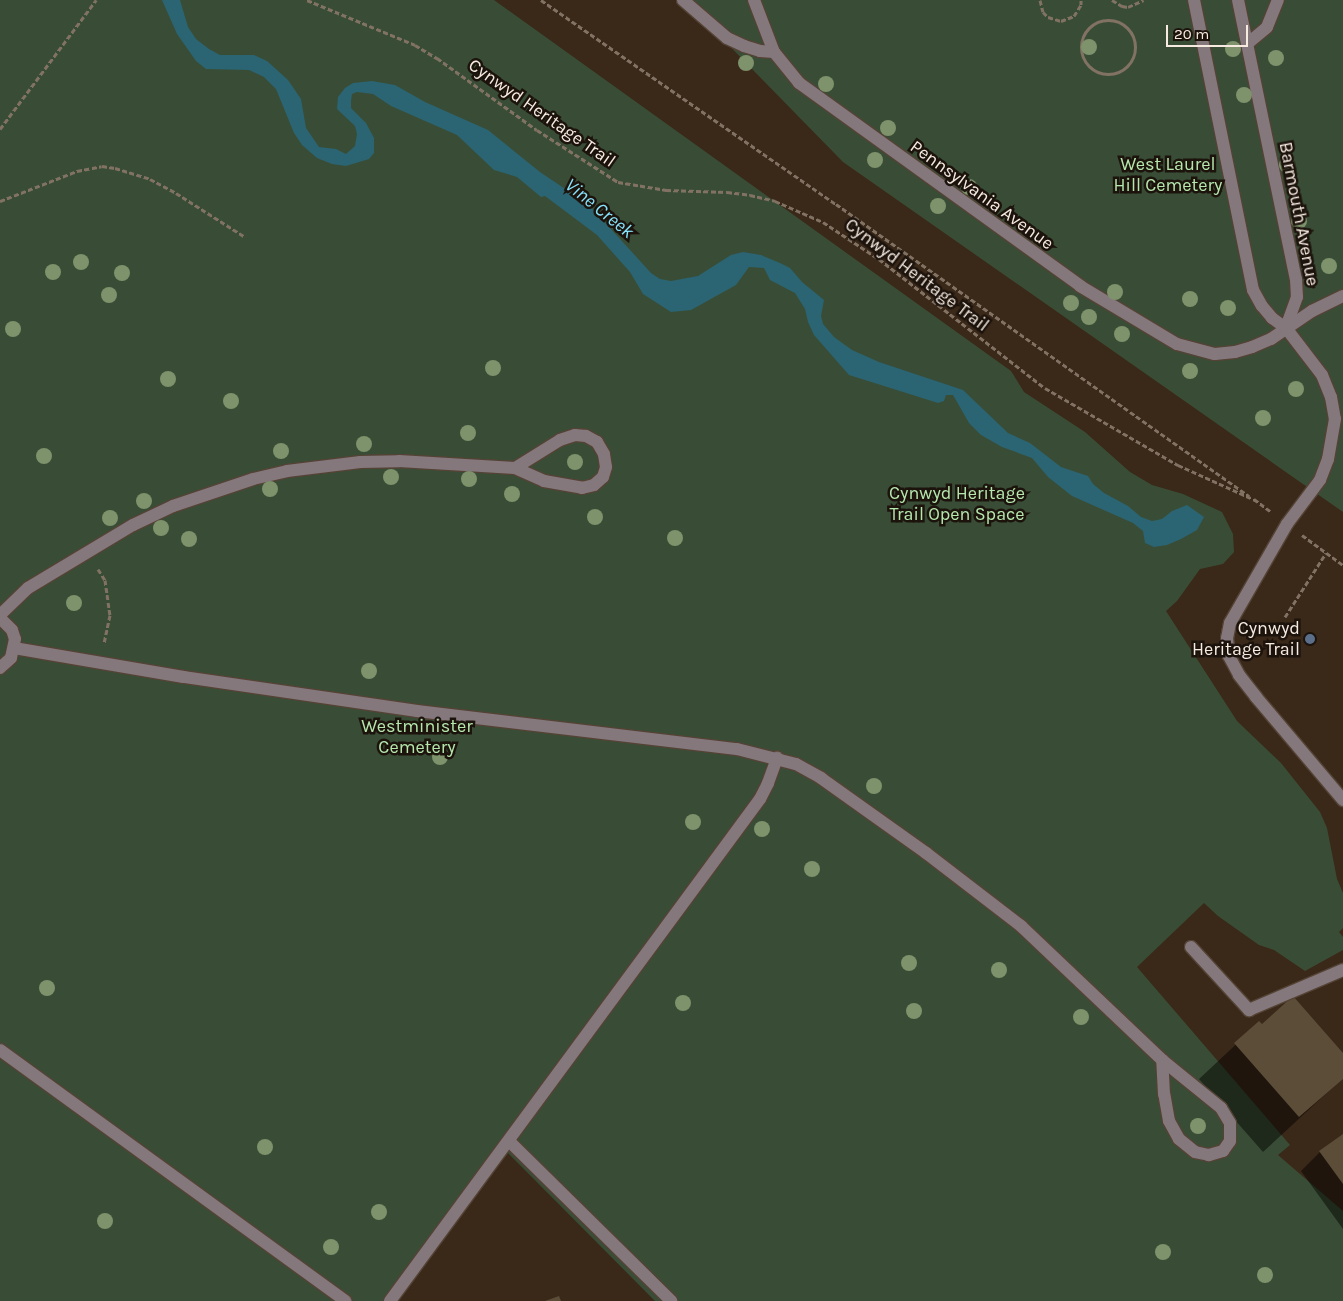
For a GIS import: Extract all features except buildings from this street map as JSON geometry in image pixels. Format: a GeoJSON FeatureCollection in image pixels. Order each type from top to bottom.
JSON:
{"type":"FeatureCollection","features":[{"type":"Feature","properties":{"kind":"lane"},"geometry":{"type":"LineString","coordinates":[[683,0],[727,38],[760,51],[774,52]]}},
{"type":"Feature","properties":{"kind":"lane","name":"Pennsylvania Avenue"},"geometry":{"type":"LineString","coordinates":[[754,0],[774,52],[799,83],[1080,286],[1154,332],[1177,344],[1215,354],[1252,347],[1271,339],[1312,311],[1343,296]]}},
{"type":"Feature","properties":{"kind":"lane"},"geometry":{"type":"LineString","coordinates":[[1194,0],[1253,290],[1262,306],[1272,318],[1286,328],[1322,375],[1331,397],[1335,419],[1328,459],[1320,480],[1287,524],[1230,623],[1227,638],[1229,656],[1239,675],[1256,697],[1343,800]]}},
{"type":"Feature","properties":{"kind":"lane","name":"Barmouth Avenue"},"geometry":{"type":"LineString","coordinates":[[1238,0],[1296,279],[1297,297],[1286,328]]}},
{"type":"Feature","properties":{"kind":"lane"},"geometry":{"type":"LineString","coordinates":[[1248,44],[1267,27],[1278,0]]}},
{"type":"Feature","properties":{"kind":"lane"},"geometry":{"type":"LineString","coordinates":[[0,668],[11,658],[14,648],[12,630],[0,617],[28,588],[87,552],[172,506],[253,479],[287,471],[360,462],[399,460],[515,468],[544,481],[582,488],[594,485],[603,478],[606,466],[604,454],[597,442],[586,436],[574,435],[560,440],[515,468]]}},
{"type":"Feature","properties":{"kind":"lane"},"geometry":{"type":"LineString","coordinates":[[14,648],[295,694],[417,711],[737,749],[796,764],[821,778],[974,887],[1021,926],[1162,1060],[1221,1108],[1230,1123],[1230,1141],[1223,1151],[1210,1155],[1194,1152],[1179,1139],[1169,1121],[1164,1094],[1162,1060]]}},
{"type":"Feature","properties":{"kind":"lane"},"geometry":{"type":"LineString","coordinates":[[390,1301],[760,799],[777,758]]}},
{"type":"Feature","properties":{"kind":"lane"},"geometry":{"type":"LineString","coordinates":[[1191,946],[1249,1010],[1343,970]]}},
{"type":"Feature","properties":{"kind":"lane"},"geometry":{"type":"LineString","coordinates":[[0,1050],[346,1301]]}},
{"type":"Feature","properties":{"kind":"lane"},"geometry":{"type":"LineString","coordinates":[[509,1141],[671,1301]]}},
{"type":"Feature","properties":{"kind":"path"},"geometry":{"type":"LineString","coordinates":[[0,129],[96,0]]}},
{"type":"Feature","properties":{"kind":"path","name":"Cynwyd Heritage Trail"},"geometry":{"type":"LineString","coordinates":[[307,0],[415,45],[438,58],[537,130],[618,182],[666,190],[727,192],[750,195],[775,201],[823,222],[879,259],[959,324],[1045,388],[1178,466],[1255,500]]}},
{"type":"Feature","properties":{"kind":"path"},"geometry":{"type":"LineString","coordinates":[[541,0],[836,204],[1255,500],[1343,565]]}},
{"type":"Feature","properties":{"kind":"path"},"geometry":{"type":"LineString","coordinates":[[1040,0],[1043,12],[1048,17],[1061,21],[1074,16],[1081,5],[1081,0]]}},
{"type":"Feature","properties":{"kind":"path"},"geometry":{"type":"LineString","coordinates":[[1112,0],[1128,7],[1144,0]]}},
{"type":"Feature","properties":{"kind":"path"},"geometry":{"type":"LineString","coordinates":[[1102,21],[1119,23],[1132,35],[1134,43],[1131,60],[1126,68],[1110,74],[1093,69],[1086,64],[1081,46],[1087,30],[1102,21]]}},
{"type":"Feature","properties":{"kind":"path"},"geometry":{"type":"LineString","coordinates":[[0,201],[77,171],[102,166],[150,179],[176,192],[245,237]]}},
{"type":"Feature","properties":{"kind":"path"},"geometry":{"type":"LineString","coordinates":[[87,552],[105,580],[110,615],[100,662]]}},
{"type":"Feature","properties":{"kind":"path"},"geometry":{"type":"LineString","coordinates":[[1285,617],[1326,553]]}},
{"type":"Feature","properties":{"kind":"green space","name":"Westminister Cemetery"},"geometry":{"type":"Polygon","coordinates":[[[0,0],[494,0],[1011,371],[1024,392],[1085,432],[1130,472],[1152,485],[1183,494],[1222,512],[1233,534],[1234,552],[1223,564],[1200,569],[1177,601],[1166,611],[1237,721],[1281,763],[1320,812],[1327,828],[1337,879],[1343,893],[1343,928],[1339,932],[1343,937],[1343,950],[1305,971],[1274,950],[1259,945],[1218,916],[1204,903],[1137,967],[1290,1145],[1278,1155],[1343,1211],[1343,1301],[655,1301],[501,1146],[386,1301],[0,1301],[0,0]]]}},
{"type":"Feature","properties":{"kind":"green space","name":"West Laurel Hill Cemetery"},"geometry":{"type":"Polygon","coordinates":[[[677,0],[1343,0],[1343,512],[843,162],[712,28],[677,0]]]}},
{"type":"Feature","properties":{"kind":"water"},"geometry":{"type":"Polygon","coordinates":[[[162,0],[180,0],[188,27],[196,39],[209,49],[220,55],[254,55],[267,61],[288,80],[301,99],[306,128],[319,147],[336,149],[346,154],[355,146],[357,134],[355,126],[337,109],[338,97],[345,88],[353,83],[372,81],[395,85],[425,102],[488,130],[540,172],[589,205],[651,273],[660,279],[671,281],[698,276],[731,255],[743,252],[761,255],[780,263],[790,268],[802,282],[824,300],[821,316],[823,324],[834,337],[852,350],[879,362],[963,390],[1008,433],[1030,443],[1061,467],[1088,476],[1093,484],[1104,493],[1128,506],[1141,517],[1152,521],[1162,519],[1172,511],[1187,505],[1204,517],[1197,530],[1181,539],[1167,545],[1154,547],[1145,543],[1143,531],[1133,523],[1072,496],[1048,477],[1032,458],[1002,447],[981,435],[969,423],[953,395],[946,395],[944,401],[938,403],[849,375],[814,335],[805,309],[795,293],[770,280],[764,268],[749,267],[736,285],[691,310],[671,312],[643,294],[630,272],[597,235],[545,196],[541,197],[517,177],[494,170],[457,135],[391,106],[373,94],[357,92],[352,94],[351,101],[351,108],[366,123],[374,138],[374,153],[369,159],[346,166],[332,164],[317,158],[302,145],[294,133],[276,89],[264,77],[249,70],[206,69],[196,61],[177,34],[162,0]]]}},
{"type":"Feature","properties":{"kind":"place","name":"Cynwyd Heritage Trail"},"geometry":{"type":"Point","coordinates":[1310,639]}},
{"type":"Feature","properties":{"kind":"water label","name":"Vine Creek"},"geometry":{"type":"Point","coordinates":[599,209]}},
{"type":"Feature","properties":{"kind":"park label","name":"Cynwyd Heritage Trail Open Space"},"geometry":{"type":"Point","coordinates":[957,504]}}]}
